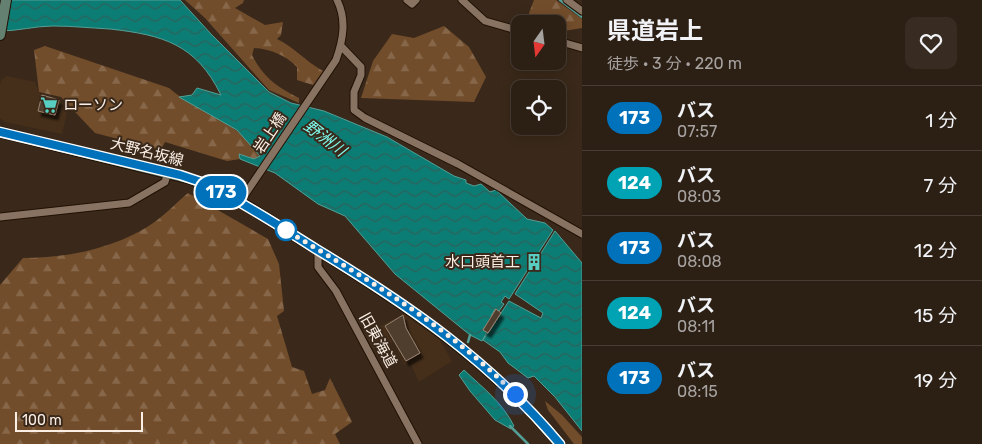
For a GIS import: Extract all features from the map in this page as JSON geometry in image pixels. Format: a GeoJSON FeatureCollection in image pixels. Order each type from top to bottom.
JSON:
{"type":"FeatureCollection","features":[{"type":"Feature","properties":{"kind":"main road"},"geometry":{"type":"LineString","coordinates":[[0,35],[6,0]]}},
{"type":"Feature","properties":{"kind":"main road","name":"大野名坂線"},"geometry":{"type":"LineString","coordinates":[[0,132],[168,172],[210,185],[360,274],[452,339],[506,384],[560,444]]}},
{"type":"Feature","properties":{"kind":"street"},"geometry":{"type":"LineString","coordinates":[[337,0],[342,12],[343,40],[341,46],[361,67],[361,75],[354,92],[354,110],[365,118],[458,164],[582,234]]}},
{"type":"Feature","properties":{"kind":"street"},"geometry":{"type":"LineString","coordinates":[[407,0],[412,4],[416,0]]}},
{"type":"Feature","properties":{"kind":"street"},"geometry":{"type":"LineString","coordinates":[[462,0],[485,21],[511,28]]}},
{"type":"Feature","properties":{"kind":"street"},"geometry":{"type":"LineString","coordinates":[[567,0],[582,11]]}},
{"type":"Feature","properties":{"kind":"street"},"geometry":{"type":"LineString","coordinates":[[566,43],[582,48]]}},
{"type":"Feature","properties":{"kind":"street","name":"岩上橋"},"geometry":{"type":"LineString","coordinates":[[240,202],[336,60],[341,46]]}},
{"type":"Feature","properties":{"kind":"street"},"geometry":{"type":"LineString","coordinates":[[0,217],[129,203],[165,182],[168,172]]}},
{"type":"Feature","properties":{"kind":"street","name":"旧東海道"},"geometry":{"type":"LineString","coordinates":[[318,250],[318,267],[336,291],[418,444]]}},
{"type":"Feature","properties":{"kind":"shaded area"},"geometry":{"type":"Polygon","coordinates":[[[6,76],[35,82],[40,94],[60,99],[62,109],[67,113],[62,134],[5,122],[0,118],[0,85],[6,76]]]}},
{"type":"Feature","properties":{"kind":"shaded area"},"geometry":{"type":"Polygon","coordinates":[[[404,314],[440,340],[452,361],[419,382],[410,363],[404,365],[393,342],[373,349],[365,334],[404,314]]]}},
{"type":"Feature","properties":{"kind":"green space"},"geometry":{"type":"Polygon","coordinates":[[[185,0],[244,0],[243,3],[235,8],[265,25],[283,22],[281,35],[277,39],[323,71],[313,85],[297,80],[297,67],[288,59],[272,51],[254,48],[252,55],[261,70],[277,85],[299,98],[299,103],[269,90],[205,18],[185,0]]]}},
{"type":"Feature","properties":{"kind":"green space"},"geometry":{"type":"Polygon","coordinates":[[[534,0],[556,0],[582,19],[582,28],[566,31],[566,15],[530,15],[529,13],[534,0]]]}},
{"type":"Feature","properties":{"kind":"green space"},"geometry":{"type":"Polygon","coordinates":[[[444,26],[469,47],[486,77],[474,102],[361,98],[373,61],[392,34],[414,38],[444,26]]]}},
{"type":"Feature","properties":{"kind":"green space"},"geometry":{"type":"Polygon","coordinates":[[[45,46],[169,88],[246,138],[255,147],[260,157],[254,159],[239,154],[240,159],[227,161],[165,142],[161,150],[95,133],[61,97],[39,92],[34,50],[45,46]]]}},
{"type":"Feature","properties":{"kind":"green space"},"geometry":{"type":"Polygon","coordinates":[[[188,193],[268,239],[279,264],[284,311],[277,316],[292,367],[304,371],[312,394],[325,390],[330,378],[352,422],[335,434],[340,444],[0,444],[0,285],[23,258],[57,256],[109,245],[156,221],[188,193]]]}},
{"type":"Feature","properties":{"kind":"green space"},"geometry":{"type":"Polygon","coordinates":[[[545,401],[562,415],[582,437],[582,444],[574,444],[548,410],[545,401]]]}},
{"type":"Feature","properties":{"kind":"water","name":"野洲川"},"geometry":{"type":"Polygon","coordinates":[[[0,0],[180,0],[269,92],[291,103],[324,111],[387,137],[454,176],[466,180],[466,183],[474,186],[481,184],[490,192],[496,190],[527,219],[545,223],[553,230],[509,299],[505,296],[501,302],[504,304],[499,311],[495,309],[491,316],[495,318],[490,326],[487,324],[483,329],[487,332],[482,341],[470,335],[395,274],[345,216],[318,204],[275,173],[240,159],[239,154],[254,159],[260,156],[237,130],[179,97],[192,95],[197,88],[221,95],[201,64],[189,53],[162,39],[129,31],[53,26],[0,31],[0,0]]]}},
{"type":"Feature","properties":{"kind":"water"},"geometry":{"type":"Polygon","coordinates":[[[555,231],[582,263],[582,431],[555,397],[534,376],[528,378],[508,363],[500,352],[483,340],[509,301],[541,318],[543,313],[515,294],[555,231]]]}},
{"type":"Feature","properties":{"kind":"water"},"geometry":{"type":"Polygon","coordinates":[[[464,370],[504,410],[514,426],[511,429],[495,420],[470,391],[459,375],[464,370]]]}},
{"type":"Feature","properties":{"kind":"building","name":"ローソン"},"geometry":{"type":"Polygon","coordinates":[[[42,95],[59,100],[55,115],[38,111],[42,95]]]}},
{"type":"Feature","properties":{"kind":"building"},"geometry":{"type":"Polygon","coordinates":[[[496,309],[501,313],[488,333],[483,330],[496,309]]]}},
{"type":"Feature","properties":{"kind":"building"},"geometry":{"type":"Polygon","coordinates":[[[403,315],[406,328],[420,353],[406,361],[385,326],[403,315]]]}},
{"type":"Feature","properties":{"kind":"waterway"},"geometry":{"type":"LineString","coordinates":[[560,0],[582,17]]}},
{"type":"Feature","properties":{"kind":"waterway"},"geometry":{"type":"LineString","coordinates":[[468,342],[470,335]]}},
{"type":"Feature","properties":{"kind":"waterway"},"geometry":{"type":"LineString","coordinates":[[510,426],[528,444]]}},
{"type":"Feature","properties":{"kind":"bus line","name":"173"},"geometry":{"type":"LineString","coordinates":[[0,132],[180,175],[210,185],[360,274],[452,339],[506,384],[560,444]]}},
{"type":"Feature","properties":{"kind":"place","name":"ローソン"},"geometry":{"type":"Point","coordinates":[49,105]}},
{"type":"Feature","properties":{"kind":"place","name":"水口頭首工"},"geometry":{"type":"Point","coordinates":[534,262]}},
{"type":"Feature","properties":{"kind":"route"},"geometry":{"type":"LineString","coordinates":[[286,230],[284,229],[360,274],[406,305],[452,339],[506,384],[515,394]]}}]}
